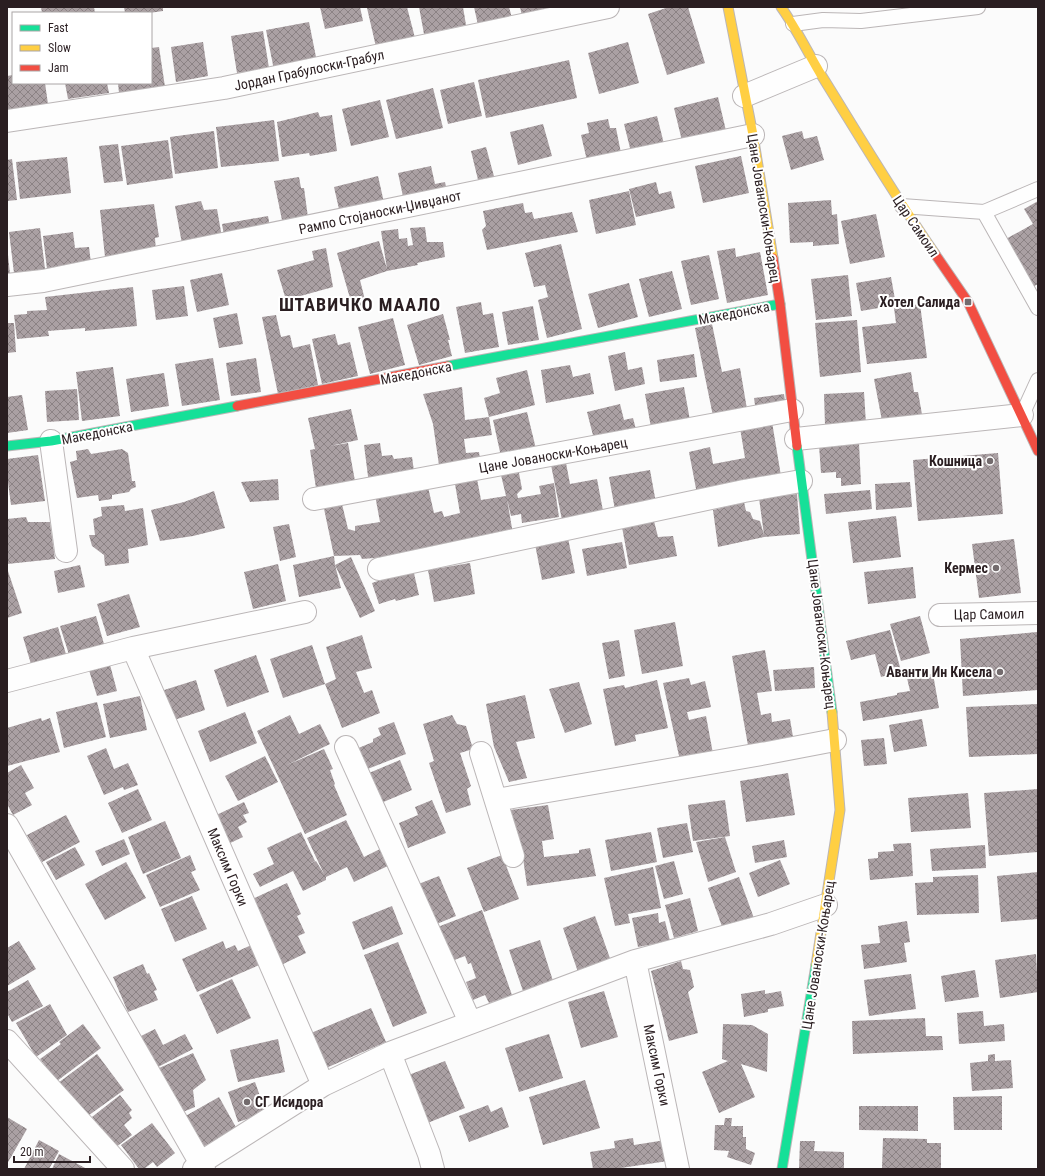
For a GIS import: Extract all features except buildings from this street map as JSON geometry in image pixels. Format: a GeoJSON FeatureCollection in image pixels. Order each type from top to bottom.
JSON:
{"type":"FeatureCollection","features":[{"type":"Feature","properties":{"kind":"street","name":"Јордан Грабулоски-Грабул"},"geometry":{"type":"LineString","coordinates":[[7,121],[224,88],[608,7]]}},
{"type":"Feature","properties":{"kind":"street","name":"Цане Јованоски-Коњарец"},"geometry":{"type":"LineString","coordinates":[[728,7],[752,135],[780,304],[792,410],[835,740],[840,810],[826,905],[782,1169]]}},
{"type":"Feature","properties":{"kind":"street","name":"Цар Самоил"},"geometry":{"type":"LineString","coordinates":[[781,7],[793,24],[816,66],[902,206],[968,302],[1038,451]]}},
{"type":"Feature","properties":{"kind":"street"},"geometry":{"type":"LineString","coordinates":[[744,96],[816,66]]}},
{"type":"Feature","properties":{"kind":"street","name":"Рампо Стојаноски-Џивџанот"},"geometry":{"type":"LineString","coordinates":[[7,285],[43,281],[752,135]]}},
{"type":"Feature","properties":{"kind":"street","name":"Македонска"},"geometry":{"type":"LineString","coordinates":[[7,446],[51,441],[780,304]]}},
{"type":"Feature","properties":{"kind":"street","name":"Цане Јованоски-Коњарец"},"geometry":{"type":"LineString","coordinates":[[314,499],[792,410]]}},
{"type":"Feature","properties":{"kind":"street"},"geometry":{"type":"LineString","coordinates":[[796,439],[1022,415]]}},
{"type":"Feature","properties":{"kind":"street","name":"Македонска"},"geometry":{"type":"LineString","coordinates":[[51,441],[66,551]]}},
{"type":"Feature","properties":{"kind":"street"},"geometry":{"type":"LineString","coordinates":[[379,569],[744,491],[801,481]]}},
{"type":"Feature","properties":{"kind":"street"},"geometry":{"type":"LineString","coordinates":[[7,680],[133,648],[305,612]]}},
{"type":"Feature","properties":{"kind":"street","name":"Цар Самоил"},"geometry":{"type":"LineString","coordinates":[[940,615],[1038,613]]}},
{"type":"Feature","properties":{"kind":"street","name":"Максим Горки"},"geometry":{"type":"LineString","coordinates":[[133,648],[323,1085]]}},
{"type":"Feature","properties":{"kind":"street"},"geometry":{"type":"LineString","coordinates":[[496,800],[835,740]]}},
{"type":"Feature","properties":{"kind":"street"},"geometry":{"type":"LineString","coordinates":[[346,747],[470,1022]]}},
{"type":"Feature","properties":{"kind":"street"},"geometry":{"type":"LineString","coordinates":[[481,753],[513,856]]}},
{"type":"Feature","properties":{"kind":"street"},"geometry":{"type":"LineString","coordinates":[[7,825],[199,1167],[323,1085],[390,1053],[635,961],[771,924],[826,905]]}},
{"type":"Feature","properties":{"kind":"street","name":"Максим Горки"},"geometry":{"type":"LineString","coordinates":[[635,961],[678,1169]]}},
{"type":"Feature","properties":{"kind":"street"},"geometry":{"type":"LineString","coordinates":[[7,1041],[123,1169]]}},
{"type":"Feature","properties":{"kind":"street"},"geometry":{"type":"LineString","coordinates":[[390,1053],[429,1154],[433,1169]]}},
{"type":"Feature","properties":{"kind":"lane"},"geometry":{"type":"LineString","coordinates":[[793,24],[823,20],[861,21],[978,7]]}},
{"type":"Feature","properties":{"kind":"lane"},"geometry":{"type":"LineString","coordinates":[[902,206],[984,212],[1038,189]]}},
{"type":"Feature","properties":{"kind":"lane"},"geometry":{"type":"LineString","coordinates":[[984,212],[1038,308]]}},
{"type":"Feature","properties":{"kind":"lane"},"geometry":{"type":"LineString","coordinates":[[1022,415],[1038,380]]}},
{"type":"Feature","properties":{"kind":"traffic: fast"},"geometry":{"type":"LineString","coordinates":[[448,366],[780,304]]}},
{"type":"Feature","properties":{"kind":"traffic: fast"},"geometry":{"type":"LineString","coordinates":[[7,446],[51,441],[237,406]]}},
{"type":"Feature","properties":{"kind":"traffic: fast"},"geometry":{"type":"LineString","coordinates":[[797,446],[832,712]]}},
{"type":"Feature","properties":{"kind":"traffic: fast"},"geometry":{"type":"LineString","coordinates":[[782,1169],[816,965]]}},
{"type":"Feature","properties":{"kind":"traffic: slow"},"geometry":{"type":"LineString","coordinates":[[728,7],[753,135],[773,258]]}},
{"type":"Feature","properties":{"kind":"traffic: slow"},"geometry":{"type":"LineString","coordinates":[[781,7],[797,31],[820,73],[876,164],[935,254]]}},
{"type":"Feature","properties":{"kind":"traffic: slow"},"geometry":{"type":"LineString","coordinates":[[816,965],[840,810],[832,712]]}},
{"type":"Feature","properties":{"kind":"traffic: jam"},"geometry":{"type":"LineString","coordinates":[[935,254],[968,302],[1038,451]]}},
{"type":"Feature","properties":{"kind":"traffic: jam"},"geometry":{"type":"LineString","coordinates":[[773,258],[797,446]]}},
{"type":"Feature","properties":{"kind":"traffic: jam"},"geometry":{"type":"LineString","coordinates":[[237,406],[448,366]]}},
{"type":"Feature","properties":{"kind":"place","name":"Хотел Салида"},"geometry":{"type":"Point","coordinates":[968,302]}},
{"type":"Feature","properties":{"kind":"place","name":"Кошница"},"geometry":{"type":"Point","coordinates":[990,461]}},
{"type":"Feature","properties":{"kind":"place","name":"Кермес"},"geometry":{"type":"Point","coordinates":[996,568]}},
{"type":"Feature","properties":{"kind":"place","name":"Аванти Ин Кисела"},"geometry":{"type":"Point","coordinates":[1000,672]}},
{"type":"Feature","properties":{"kind":"place","name":"СГ Исидора"},"geometry":{"type":"Point","coordinates":[247,1102]}},
{"type":"Feature","properties":{"kind":"district","name":"ШТАВИЧКО МААЛО"},"geometry":{"type":"Point","coordinates":[360,304]}}]}
